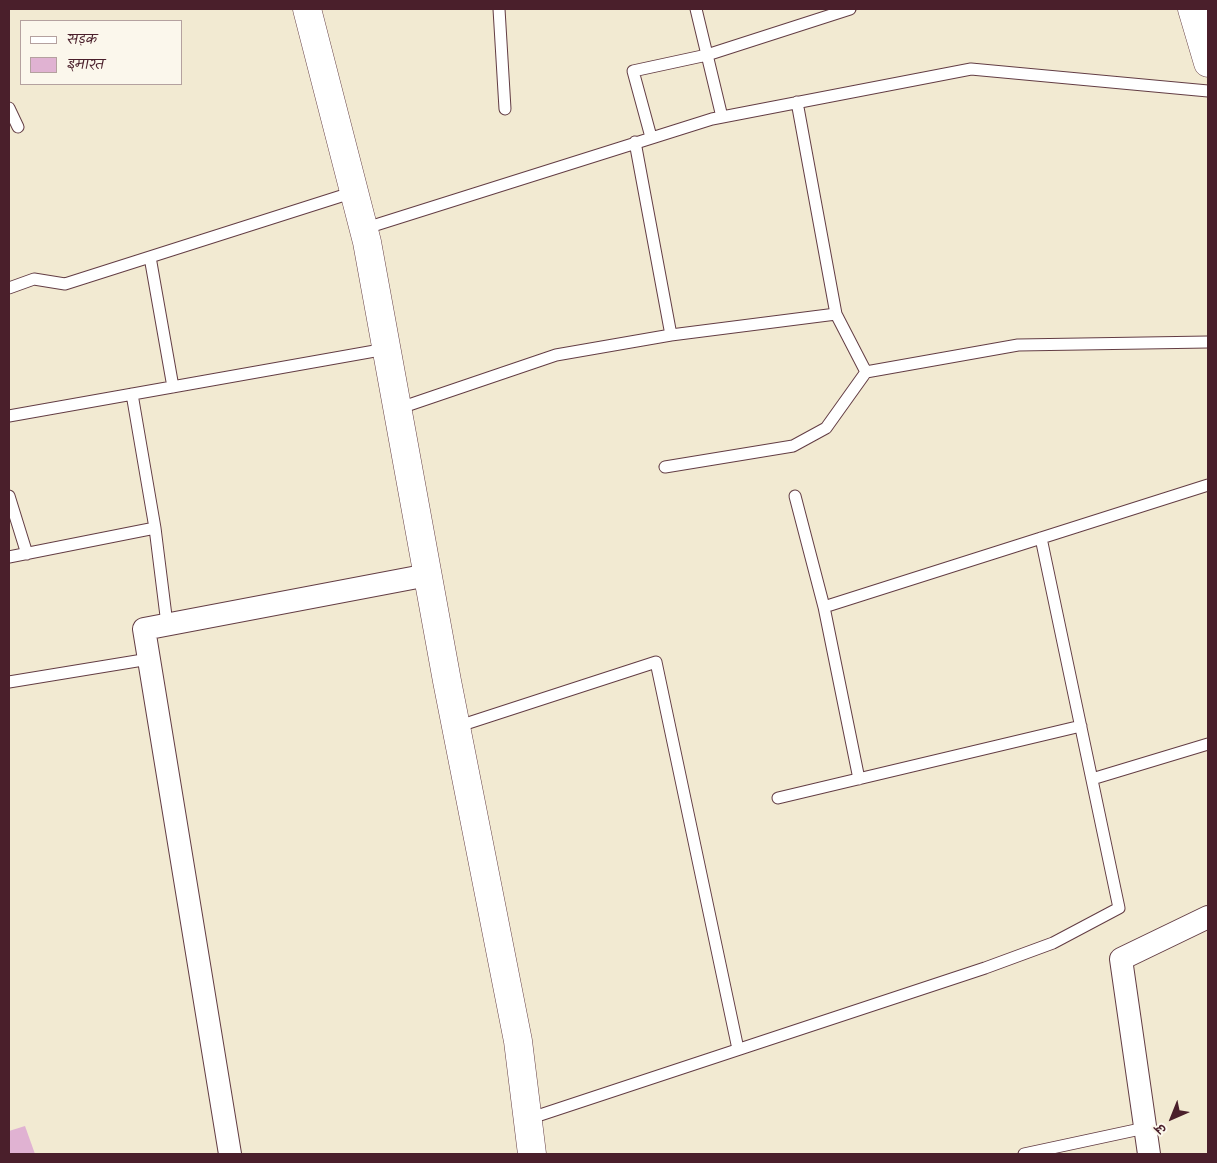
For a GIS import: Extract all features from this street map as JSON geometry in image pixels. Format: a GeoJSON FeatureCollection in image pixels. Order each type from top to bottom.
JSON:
{"type":"FeatureCollection","features":[{"type":"Feature","properties":{"kind":"street"},"geometry":{"type":"LineString","coordinates":[[307,9],[363,229],[456,727],[518,1041],[532,1154]]}},
{"type":"Feature","properties":{"kind":"street"},"geometry":{"type":"LineString","coordinates":[[1192,9],[1208,63]]}},
{"type":"Feature","properties":{"kind":"street"},"geometry":{"type":"LineString","coordinates":[[230,1154],[144,629],[428,575]]}},
{"type":"Feature","properties":{"kind":"street"},"geometry":{"type":"LineString","coordinates":[[1148,1154],[1121,959],[1208,918]]}},
{"type":"Feature","properties":{"kind":"lane"},"geometry":{"type":"LineString","coordinates":[[499,9],[505,109]]}},
{"type":"Feature","properties":{"kind":"lane"},"geometry":{"type":"LineString","coordinates":[[696,9],[722,117]]}},
{"type":"Feature","properties":{"kind":"lane"},"geometry":{"type":"LineString","coordinates":[[651,137],[634,71],[708,56],[850,9]]}},
{"type":"Feature","properties":{"kind":"lane"},"geometry":{"type":"LineString","coordinates":[[363,229],[651,137],[722,117],[971,69],[1208,91]]}},
{"type":"Feature","properties":{"kind":"lane"},"geometry":{"type":"LineString","coordinates":[[797,102],[836,314],[866,372]]}},
{"type":"Feature","properties":{"kind":"lane"},"geometry":{"type":"LineString","coordinates":[[9,108],[18,127]]}},
{"type":"Feature","properties":{"kind":"lane"},"geometry":{"type":"LineString","coordinates":[[635,142],[671,335]]}},
{"type":"Feature","properties":{"kind":"lane"},"geometry":{"type":"LineString","coordinates":[[9,288],[34,279],[65,284],[354,192]]}},
{"type":"Feature","properties":{"kind":"lane"},"geometry":{"type":"LineString","coordinates":[[150,257],[173,387]]}},
{"type":"Feature","properties":{"kind":"lane"},"geometry":{"type":"LineString","coordinates":[[397,409],[556,355],[671,335],[836,314]]}},
{"type":"Feature","properties":{"kind":"lane"},"geometry":{"type":"LineString","coordinates":[[664,467],[793,446],[826,428],[866,372],[1018,346],[1208,342]]}},
{"type":"Feature","properties":{"kind":"lane"},"geometry":{"type":"LineString","coordinates":[[9,416],[386,349]]}},
{"type":"Feature","properties":{"kind":"lane"},"geometry":{"type":"LineString","coordinates":[[132,394],[155,528],[167,624]]}},
{"type":"Feature","properties":{"kind":"lane"},"geometry":{"type":"LineString","coordinates":[[824,607],[1208,485]]}},
{"type":"Feature","properties":{"kind":"lane"},"geometry":{"type":"LineString","coordinates":[[9,496],[27,554]]}},
{"type":"Feature","properties":{"kind":"lane"},"geometry":{"type":"LineString","coordinates":[[795,496],[824,607],[859,779]]}},
{"type":"Feature","properties":{"kind":"lane"},"geometry":{"type":"LineString","coordinates":[[9,557],[155,528]]}},
{"type":"Feature","properties":{"kind":"lane"},"geometry":{"type":"LineString","coordinates":[[528,1119],[1054,943],[1119,908],[1041,538]]}},
{"type":"Feature","properties":{"kind":"lane"},"geometry":{"type":"LineString","coordinates":[[9,682],[149,659]]}},
{"type":"Feature","properties":{"kind":"lane"},"geometry":{"type":"LineString","coordinates":[[456,727],[656,662],[738,1049]]}},
{"type":"Feature","properties":{"kind":"lane"},"geometry":{"type":"LineString","coordinates":[[778,798],[1081,726]]}},
{"type":"Feature","properties":{"kind":"lane"},"geometry":{"type":"LineString","coordinates":[[1092,779],[1208,744]]}},
{"type":"Feature","properties":{"kind":"lane"},"geometry":{"type":"LineString","coordinates":[[1024,1154],[1145,1128]]}},
{"type":"Feature","properties":{"kind":"building"},"geometry":{"type":"Polygon","coordinates":[[[25,1126],[35,1154],[9,1154],[9,1131],[25,1126]]]}}]}
